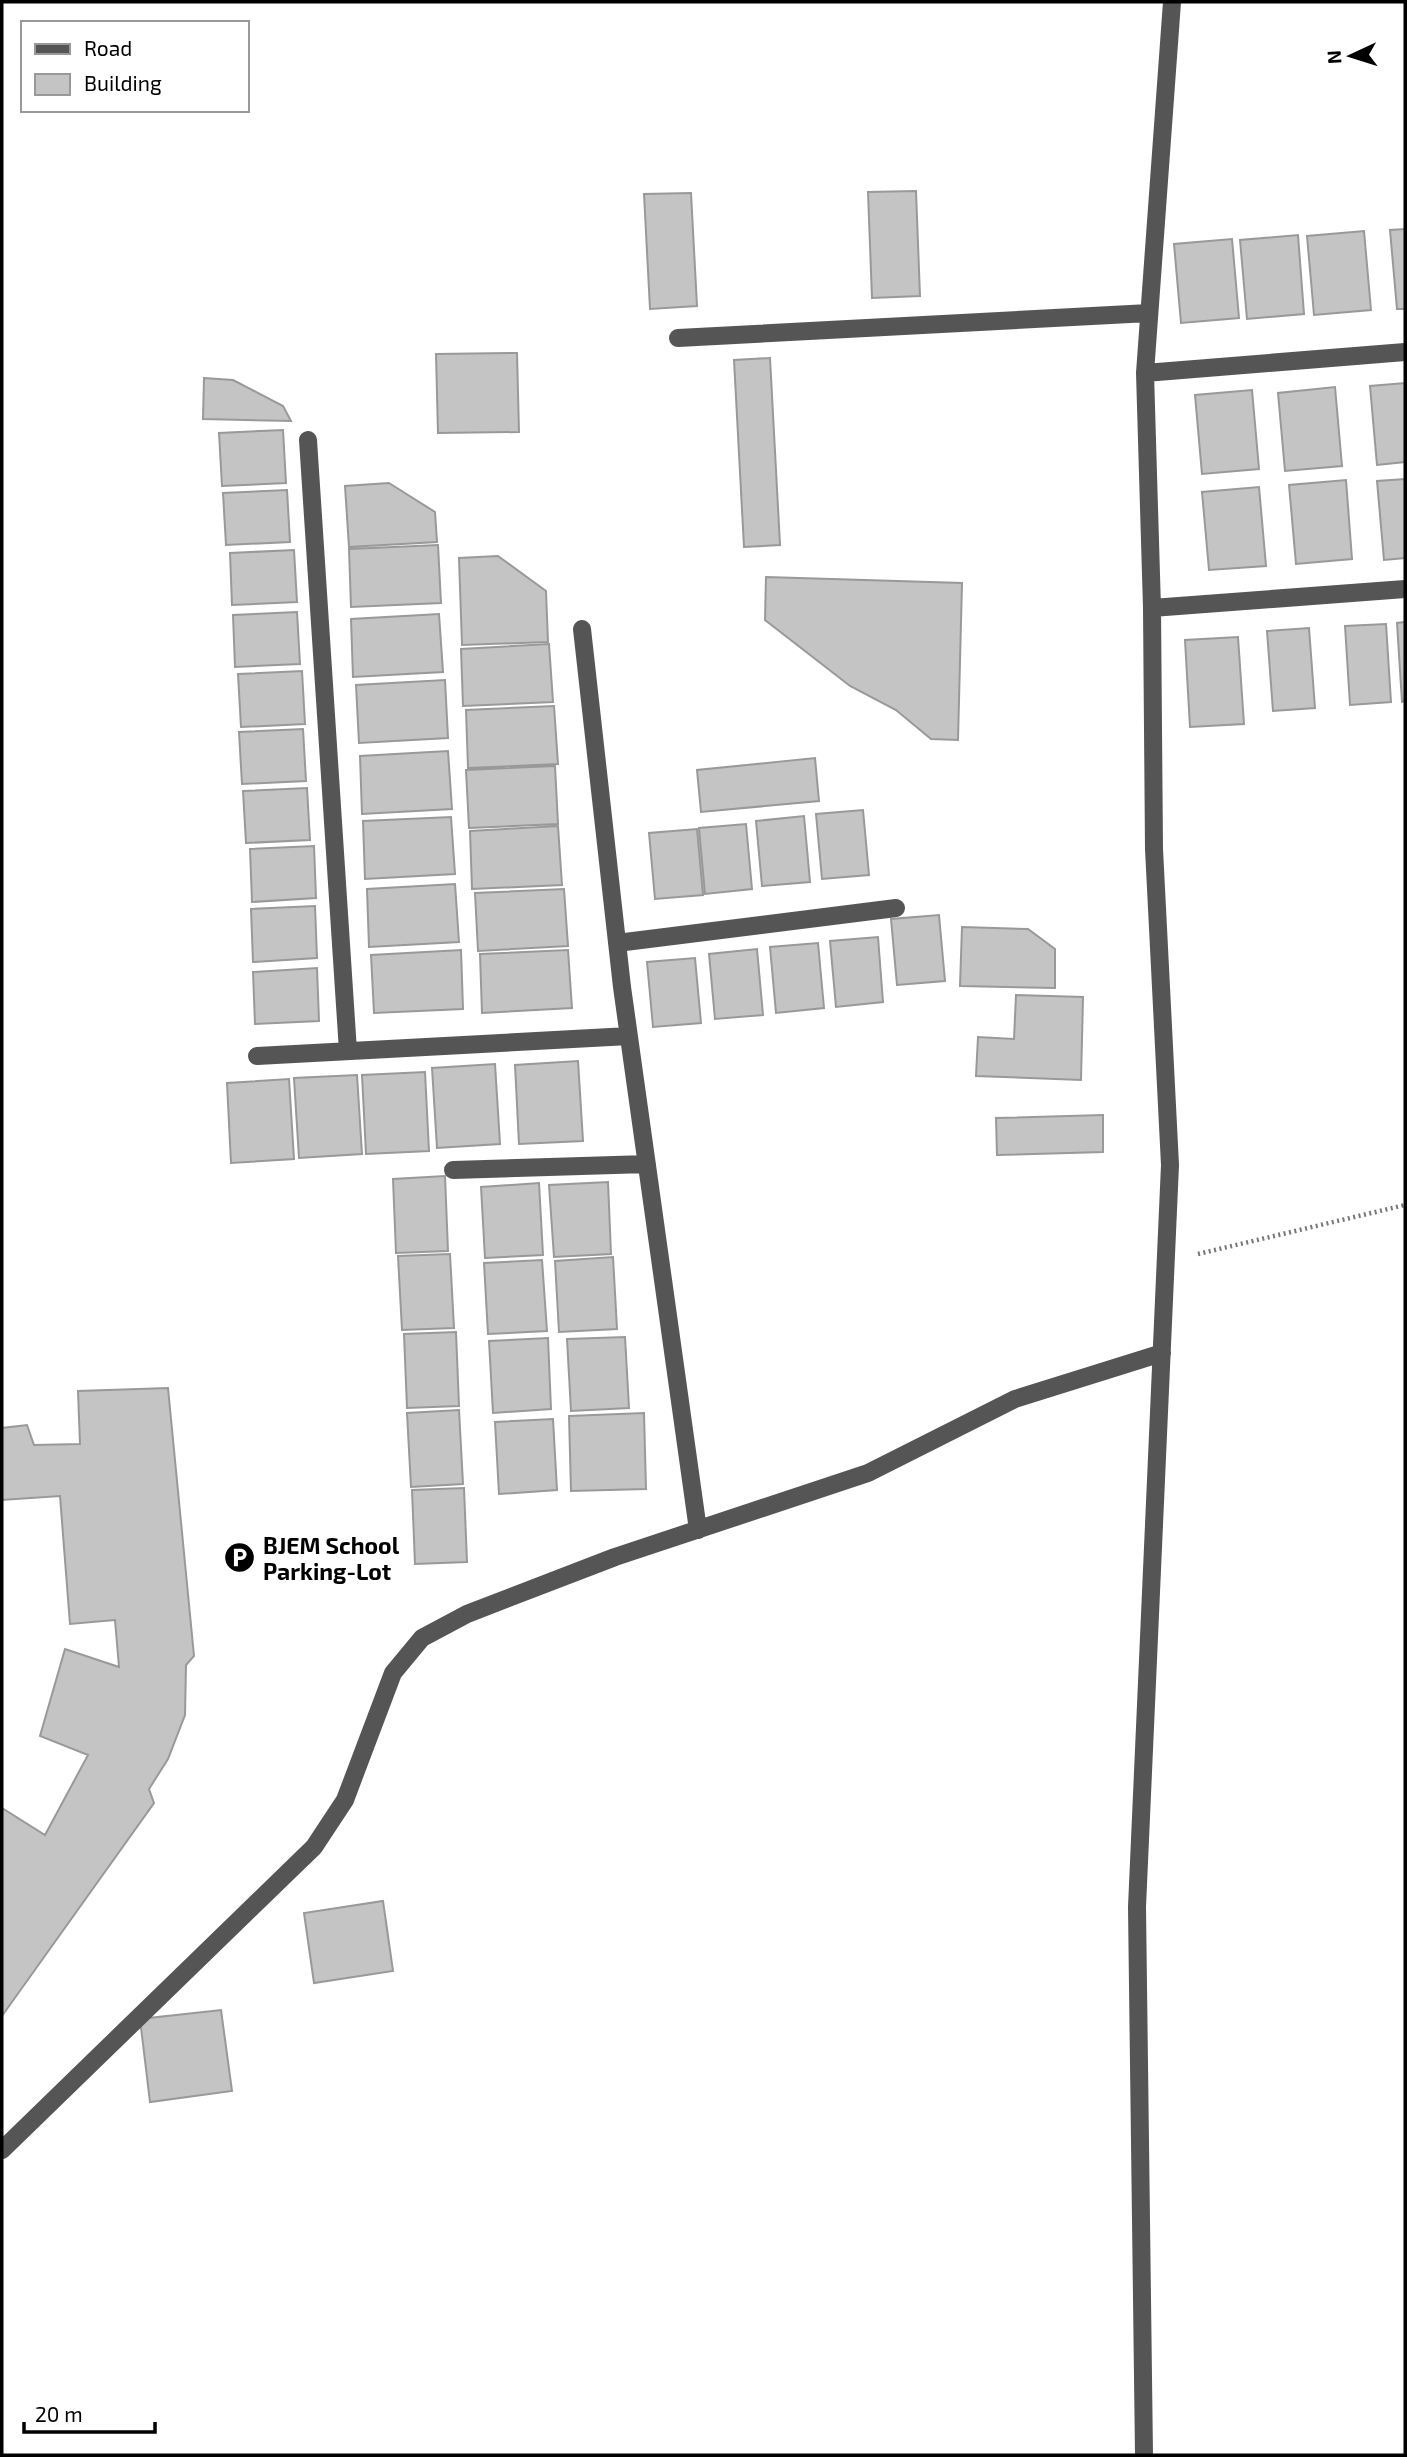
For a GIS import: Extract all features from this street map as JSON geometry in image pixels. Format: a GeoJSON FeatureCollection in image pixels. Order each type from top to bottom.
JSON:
{"type":"FeatureCollection","features":[{"type":"Feature","properties":{"kind":"street"},"geometry":{"type":"LineString","coordinates":[[1143,2455],[1137,1907],[1170,1164],[1154,849],[1152,608],[1145,373],[1172,2]]}},
{"type":"Feature","properties":{"kind":"street"},"geometry":{"type":"LineString","coordinates":[[678,338],[1149,313]]}},
{"type":"Feature","properties":{"kind":"street"},"geometry":{"type":"LineString","coordinates":[[1145,373],[1405,352]]}},
{"type":"Feature","properties":{"kind":"street"},"geometry":{"type":"LineString","coordinates":[[308,440],[348,1051]]}},
{"type":"Feature","properties":{"kind":"street"},"geometry":{"type":"LineString","coordinates":[[1152,608],[1405,589]]}},
{"type":"Feature","properties":{"kind":"street"},"geometry":{"type":"LineString","coordinates":[[582,629],[617,943],[698,1530]]}},
{"type":"Feature","properties":{"kind":"street"},"geometry":{"type":"LineString","coordinates":[[617,943],[896,908]]}},
{"type":"Feature","properties":{"kind":"street"},"geometry":{"type":"LineString","coordinates":[[257,1056],[629,1036]]}},
{"type":"Feature","properties":{"kind":"street"},"geometry":{"type":"LineString","coordinates":[[453,1170],[647,1164]]}},
{"type":"Feature","properties":{"kind":"street"},"geometry":{"type":"LineString","coordinates":[[2,2150],[314,1847],[345,1800],[393,1673],[422,1638],[467,1614],[615,1557],[868,1473],[1015,1399],[1162,1353]]}},
{"type":"Feature","properties":{"kind":"path"},"geometry":{"type":"LineString","coordinates":[[1166,1261],[1405,1205]]}},
{"type":"Feature","properties":{"kind":"building"},"geometry":{"type":"Polygon","coordinates":[[[916,191],[920,296],[872,298],[868,192],[916,191]]]}},
{"type":"Feature","properties":{"kind":"building"},"geometry":{"type":"Polygon","coordinates":[[[691,193],[697,306],[650,309],[644,194],[691,193]]]}},
{"type":"Feature","properties":{"kind":"building"},"geometry":{"type":"Polygon","coordinates":[[[1405,229],[1405,309],[1397,309],[1390,230],[1405,229]]]}},
{"type":"Feature","properties":{"kind":"building"},"geometry":{"type":"Polygon","coordinates":[[[1364,231],[1371,310],[1314,315],[1307,236],[1364,231]]]}},
{"type":"Feature","properties":{"kind":"building"},"geometry":{"type":"Polygon","coordinates":[[[1298,235],[1304,314],[1247,319],[1240,240],[1298,235]]]}},
{"type":"Feature","properties":{"kind":"building"},"geometry":{"type":"Polygon","coordinates":[[[1232,239],[1239,318],[1181,323],[1174,244],[1232,239]]]}},
{"type":"Feature","properties":{"kind":"building"},"geometry":{"type":"Polygon","coordinates":[[[517,353],[519,432],[438,433],[436,354],[517,353]]]}},
{"type":"Feature","properties":{"kind":"building"},"geometry":{"type":"Polygon","coordinates":[[[770,358],[780,545],[744,547],[734,360],[770,358]]]}},
{"type":"Feature","properties":{"kind":"building"},"geometry":{"type":"Polygon","coordinates":[[[204,378],[233,380],[283,406],[291,421],[203,419],[204,378]]]}},
{"type":"Feature","properties":{"kind":"building"},"geometry":{"type":"Polygon","coordinates":[[[1405,383],[1405,462],[1377,465],[1370,386],[1405,383]]]}},
{"type":"Feature","properties":{"kind":"building"},"geometry":{"type":"Polygon","coordinates":[[[1335,387],[1342,466],[1285,471],[1278,393],[1335,387]]]}},
{"type":"Feature","properties":{"kind":"building"},"geometry":{"type":"Polygon","coordinates":[[[1252,390],[1259,469],[1202,474],[1195,395],[1252,390]]]}},
{"type":"Feature","properties":{"kind":"building"},"geometry":{"type":"Polygon","coordinates":[[[283,430],[286,483],[222,486],[219,433],[283,430]]]}},
{"type":"Feature","properties":{"kind":"building"},"geometry":{"type":"Polygon","coordinates":[[[1405,479],[1405,558],[1384,560],[1377,481],[1405,479]]]}},
{"type":"Feature","properties":{"kind":"building"},"geometry":{"type":"Polygon","coordinates":[[[1346,480],[1352,559],[1296,564],[1289,485],[1346,480]]]}},
{"type":"Feature","properties":{"kind":"building"},"geometry":{"type":"Polygon","coordinates":[[[389,483],[435,512],[437,542],[349,547],[345,486],[389,483]]]}},
{"type":"Feature","properties":{"kind":"building"},"geometry":{"type":"Polygon","coordinates":[[[1259,487],[1266,566],[1209,570],[1202,492],[1259,487]]]}},
{"type":"Feature","properties":{"kind":"building"},"geometry":{"type":"Polygon","coordinates":[[[287,490],[290,542],[226,545],[223,493],[287,490]]]}},
{"type":"Feature","properties":{"kind":"building"},"geometry":{"type":"Polygon","coordinates":[[[438,545],[441,603],[351,607],[349,549],[438,545]]]}},
{"type":"Feature","properties":{"kind":"building"},"geometry":{"type":"Polygon","coordinates":[[[294,550],[297,602],[232,605],[230,553],[294,550]]]}},
{"type":"Feature","properties":{"kind":"building"},"geometry":{"type":"Polygon","coordinates":[[[498,556],[546,591],[548,642],[462,645],[459,558],[498,556]]]}},
{"type":"Feature","properties":{"kind":"building"},"geometry":{"type":"Polygon","coordinates":[[[766,577],[962,583],[958,740],[931,739],[896,710],[850,686],[765,620],[766,577]]]}},
{"type":"Feature","properties":{"kind":"building"},"geometry":{"type":"Polygon","coordinates":[[[297,612],[300,664],[235,667],[233,615],[297,612]]]}},
{"type":"Feature","properties":{"kind":"building"},"geometry":{"type":"Polygon","coordinates":[[[439,614],[443,672],[353,677],[351,619],[439,614]]]}},
{"type":"Feature","properties":{"kind":"building"},"geometry":{"type":"Polygon","coordinates":[[[1405,622],[1405,701],[1402,702],[1397,623],[1405,622]]]}},
{"type":"Feature","properties":{"kind":"building"},"geometry":{"type":"Polygon","coordinates":[[[1386,624],[1391,702],[1350,705],[1345,626],[1386,624]]]}},
{"type":"Feature","properties":{"kind":"building"},"geometry":{"type":"Polygon","coordinates":[[[1309,628],[1315,708],[1273,711],[1267,631],[1309,628]]]}},
{"type":"Feature","properties":{"kind":"building"},"geometry":{"type":"Polygon","coordinates":[[[1238,637],[1244,724],[1190,727],[1185,640],[1238,637]]]}},
{"type":"Feature","properties":{"kind":"building"},"geometry":{"type":"Polygon","coordinates":[[[549,644],[553,702],[463,706],[461,649],[549,644]]]}},
{"type":"Feature","properties":{"kind":"building"},"geometry":{"type":"Polygon","coordinates":[[[302,671],[305,724],[241,727],[238,674],[302,671]]]}},
{"type":"Feature","properties":{"kind":"building"},"geometry":{"type":"Polygon","coordinates":[[[445,680],[448,738],[359,743],[356,685],[445,680]]]}},
{"type":"Feature","properties":{"kind":"building"},"geometry":{"type":"Polygon","coordinates":[[[554,706],[558,764],[468,768],[466,710],[554,706]]]}},
{"type":"Feature","properties":{"kind":"building"},"geometry":{"type":"Polygon","coordinates":[[[303,729],[306,781],[242,784],[239,732],[303,729]]]}},
{"type":"Feature","properties":{"kind":"building"},"geometry":{"type":"Polygon","coordinates":[[[448,751],[452,809],[362,814],[360,756],[448,751]]]}},
{"type":"Feature","properties":{"kind":"building"},"geometry":{"type":"Polygon","coordinates":[[[815,758],[819,801],[701,812],[697,770],[815,758]]]}},
{"type":"Feature","properties":{"kind":"building"},"geometry":{"type":"Polygon","coordinates":[[[555,766],[558,824],[469,828],[466,770],[555,766]]]}},
{"type":"Feature","properties":{"kind":"building"},"geometry":{"type":"Polygon","coordinates":[[[307,788],[310,840],[246,843],[243,791],[307,788]]]}},
{"type":"Feature","properties":{"kind":"building"},"geometry":{"type":"Polygon","coordinates":[[[863,810],[869,875],[822,879],[816,814],[863,810]]]}},
{"type":"Feature","properties":{"kind":"building"},"geometry":{"type":"Polygon","coordinates":[[[804,816],[810,882],[762,886],[756,821],[804,816]]]}},
{"type":"Feature","properties":{"kind":"building"},"geometry":{"type":"Polygon","coordinates":[[[451,817],[455,874],[365,879],[363,821],[451,817]]]}},
{"type":"Feature","properties":{"kind":"building"},"geometry":{"type":"Polygon","coordinates":[[[746,824],[752,889],[705,894],[699,828],[746,824]]]}},
{"type":"Feature","properties":{"kind":"building"},"geometry":{"type":"Polygon","coordinates":[[[558,826],[562,885],[472,889],[470,831],[558,826]]]}},
{"type":"Feature","properties":{"kind":"building"},"geometry":{"type":"Polygon","coordinates":[[[697,829],[703,895],[655,899],[649,833],[697,829]]]}},
{"type":"Feature","properties":{"kind":"building"},"geometry":{"type":"Polygon","coordinates":[[[314,846],[316,898],[252,902],[250,849],[314,846]]]}},
{"type":"Feature","properties":{"kind":"building"},"geometry":{"type":"Polygon","coordinates":[[[455,884],[459,942],[369,947],[367,889],[455,884]]]}},
{"type":"Feature","properties":{"kind":"building"},"geometry":{"type":"Polygon","coordinates":[[[564,889],[568,946],[478,951],[475,893],[564,889]]]}},
{"type":"Feature","properties":{"kind":"building"},"geometry":{"type":"Polygon","coordinates":[[[315,906],[317,958],[253,962],[251,909],[315,906]]]}},
{"type":"Feature","properties":{"kind":"building"},"geometry":{"type":"Polygon","coordinates":[[[939,915],[945,981],[897,985],[891,919],[939,915]]]}},
{"type":"Feature","properties":{"kind":"building"},"geometry":{"type":"Polygon","coordinates":[[[962,927],[1028,929],[1055,949],[1055,988],[960,986],[962,927]]]}},
{"type":"Feature","properties":{"kind":"building"},"geometry":{"type":"Polygon","coordinates":[[[878,937],[883,1002],[836,1007],[830,941],[878,937]]]}},
{"type":"Feature","properties":{"kind":"building"},"geometry":{"type":"Polygon","coordinates":[[[818,943],[824,1008],[776,1013],[770,947],[818,943]]]}},
{"type":"Feature","properties":{"kind":"building"},"geometry":{"type":"Polygon","coordinates":[[[757,949],[763,1015],[715,1019],[709,954],[757,949]]]}},
{"type":"Feature","properties":{"kind":"building"},"geometry":{"type":"Polygon","coordinates":[[[461,950],[463,1009],[374,1013],[371,955],[461,950]]]}},
{"type":"Feature","properties":{"kind":"building"},"geometry":{"type":"Polygon","coordinates":[[[568,950],[572,1008],[482,1013],[480,954],[568,950]]]}},
{"type":"Feature","properties":{"kind":"building"},"geometry":{"type":"Polygon","coordinates":[[[695,958],[701,1023],[653,1027],[647,962],[695,958]]]}},
{"type":"Feature","properties":{"kind":"building"},"geometry":{"type":"Polygon","coordinates":[[[317,968],[319,1021],[255,1024],[253,972],[317,968]]]}},
{"type":"Feature","properties":{"kind":"building"},"geometry":{"type":"Polygon","coordinates":[[[1016,995],[1083,997],[1081,1080],[976,1076],[978,1037],[1014,1039],[1016,995]]]}},
{"type":"Feature","properties":{"kind":"building"},"geometry":{"type":"Polygon","coordinates":[[[578,1061],[583,1141],[519,1144],[515,1065],[578,1061]]]}},
{"type":"Feature","properties":{"kind":"building"},"geometry":{"type":"Polygon","coordinates":[[[495,1064],[500,1144],[437,1148],[432,1068],[495,1064]]]}},
{"type":"Feature","properties":{"kind":"building"},"geometry":{"type":"Polygon","coordinates":[[[425,1072],[429,1151],[366,1154],[362,1075],[425,1072]]]}},
{"type":"Feature","properties":{"kind":"building"},"geometry":{"type":"Polygon","coordinates":[[[357,1075],[362,1154],[299,1158],[294,1078],[357,1075]]]}},
{"type":"Feature","properties":{"kind":"building"},"geometry":{"type":"Polygon","coordinates":[[[289,1079],[294,1159],[231,1163],[227,1083],[289,1079]]]}},
{"type":"Feature","properties":{"kind":"building"},"geometry":{"type":"Polygon","coordinates":[[[1103,1115],[1103,1152],[997,1155],[996,1118],[1103,1115]]]}},
{"type":"Feature","properties":{"kind":"building"},"geometry":{"type":"Polygon","coordinates":[[[445,1176],[448,1251],[396,1253],[393,1179],[445,1176]]]}},
{"type":"Feature","properties":{"kind":"building"},"geometry":{"type":"Polygon","coordinates":[[[608,1182],[611,1254],[554,1257],[549,1185],[608,1182]]]}},
{"type":"Feature","properties":{"kind":"building"},"geometry":{"type":"Polygon","coordinates":[[[539,1183],[543,1255],[485,1258],[481,1187],[539,1183]]]}},
{"type":"Feature","properties":{"kind":"building"},"geometry":{"type":"Polygon","coordinates":[[[450,1254],[454,1328],[402,1330],[398,1256],[450,1254]]]}},
{"type":"Feature","properties":{"kind":"building"},"geometry":{"type":"Polygon","coordinates":[[[613,1257],[617,1329],[559,1332],[555,1261],[613,1257]]]}},
{"type":"Feature","properties":{"kind":"building"},"geometry":{"type":"Polygon","coordinates":[[[542,1260],[547,1331],[488,1334],[484,1263],[542,1260]]]}},
{"type":"Feature","properties":{"kind":"building"},"geometry":{"type":"Polygon","coordinates":[[[456,1332],[459,1406],[407,1408],[404,1334],[456,1332]]]}},
{"type":"Feature","properties":{"kind":"building"},"geometry":{"type":"Polygon","coordinates":[[[625,1337],[629,1408],[571,1411],[567,1339],[625,1337]]]}},
{"type":"Feature","properties":{"kind":"building"},"geometry":{"type":"Polygon","coordinates":[[[548,1338],[551,1409],[493,1413],[489,1341],[548,1338]]]}},
{"type":"Feature","properties":{"kind":"building"},"geometry":{"type":"Polygon","coordinates":[[[168,1388],[194,1656],[186,1665],[185,1715],[168,1759],[149,1789],[154,1803],[2,2016],[2,1808],[45,1835],[88,1755],[40,1736],[65,1649],[119,1667],[115,1620],[70,1624],[60,1496],[2,1500],[2,1428],[27,1425],[34,1445],[80,1444],[78,1391],[168,1388]]]}},
{"type":"Feature","properties":{"kind":"building"},"geometry":{"type":"Polygon","coordinates":[[[459,1410],[463,1484],[411,1487],[407,1413],[459,1410]]]}},
{"type":"Feature","properties":{"kind":"building"},"geometry":{"type":"Polygon","coordinates":[[[644,1413],[646,1489],[571,1491],[569,1416],[644,1413]]]}},
{"type":"Feature","properties":{"kind":"building"},"geometry":{"type":"Polygon","coordinates":[[[553,1419],[557,1490],[499,1494],[495,1422],[553,1419]]]}},
{"type":"Feature","properties":{"kind":"building"},"geometry":{"type":"Polygon","coordinates":[[[464,1488],[467,1562],[415,1564],[412,1490],[464,1488]]]}},
{"type":"Feature","properties":{"kind":"building"},"geometry":{"type":"Polygon","coordinates":[[[383,1901],[393,1971],[314,1983],[304,1913],[383,1901]]]}},
{"type":"Feature","properties":{"kind":"building"},"geometry":{"type":"Polygon","coordinates":[[[221,2010],[232,2091],[150,2102],[140,2019],[221,2010]]]}},
{"type":"Feature","properties":{"kind":"place","name":"BJEM School Parking-Lot"},"geometry":{"type":"Point","coordinates":[240,1558]}}]}
